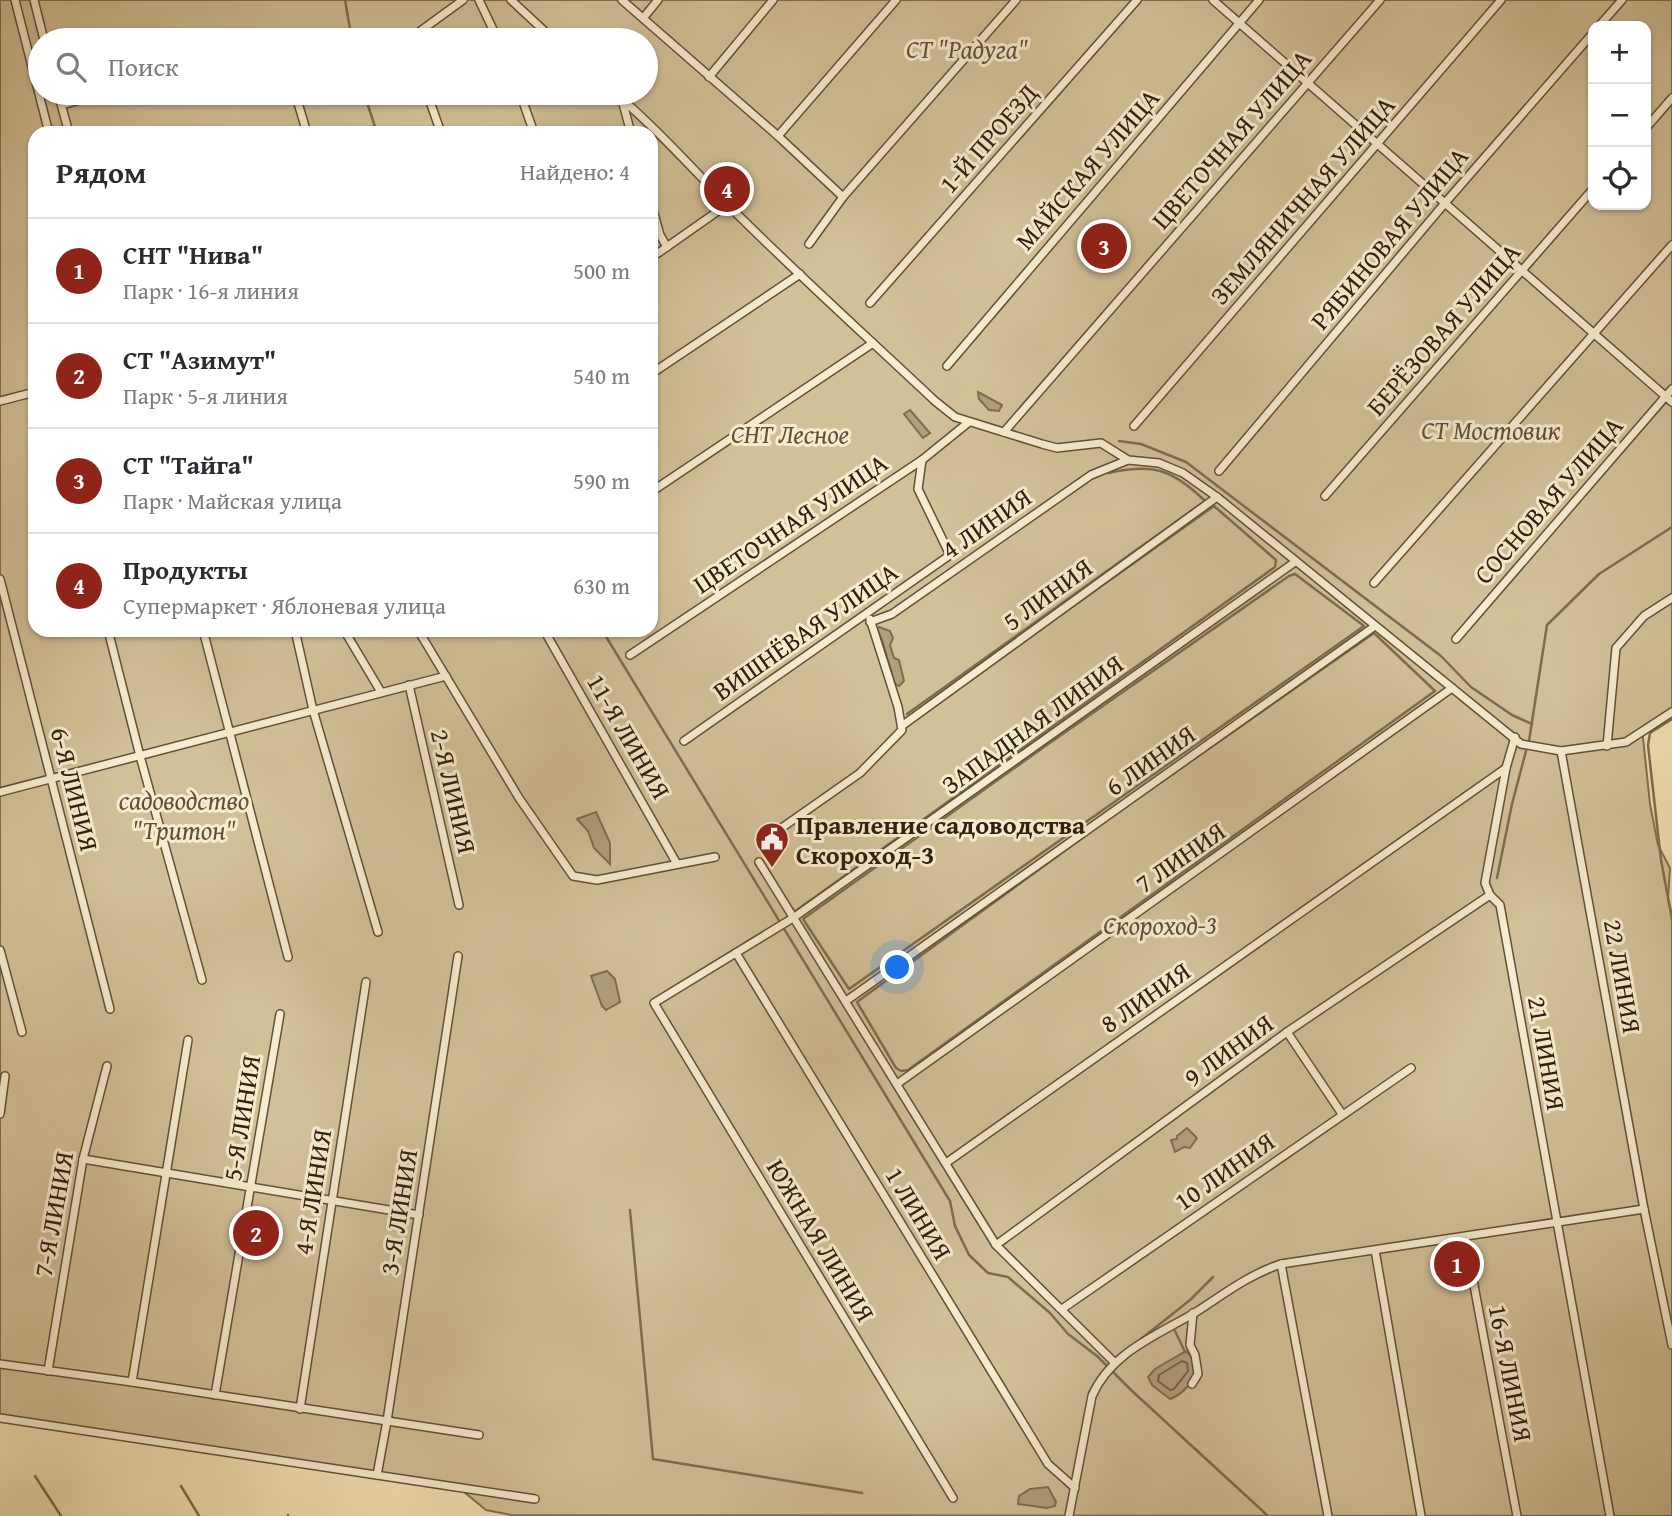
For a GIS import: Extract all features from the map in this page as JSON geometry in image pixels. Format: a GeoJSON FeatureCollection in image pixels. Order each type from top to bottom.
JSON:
{"type":"FeatureCollection","features":[{"type":"Feature","properties":{"kind":"street"},"geometry":{"type":"LineString","coordinates":[[15,0],[28,51]]}},
{"type":"Feature","properties":{"kind":"street"},"geometry":{"type":"LineString","coordinates":[[34,0],[41,28]]}},
{"type":"Feature","properties":{"kind":"street"},"geometry":{"type":"LineString","coordinates":[[424,28],[463,0]]}},
{"type":"Feature","properties":{"kind":"street"},"geometry":{"type":"LineString","coordinates":[[479,0],[492,28]]}},
{"type":"Feature","properties":{"kind":"street"},"geometry":{"type":"LineString","coordinates":[[511,0],[541,28]]}},
{"type":"Feature","properties":{"kind":"street"},"geometry":{"type":"LineString","coordinates":[[622,0],[656,28]]}},
{"type":"Feature","properties":{"kind":"street"},"geometry":{"type":"LineString","coordinates":[[644,17],[658,0]]}},
{"type":"Feature","properties":{"kind":"street"},"geometry":{"type":"LineString","coordinates":[[709,77],[773,0]]}},
{"type":"Feature","properties":{"kind":"street"},"geometry":{"type":"LineString","coordinates":[[778,136],[896,0]]}},
{"type":"Feature","properties":{"kind":"street"},"geometry":{"type":"LineString","coordinates":[[809,244],[843,197],[1016,0]]}},
{"type":"Feature","properties":{"kind":"street","name":"1-Й ПРОЕЗД"},"geometry":{"type":"LineString","coordinates":[[870,303],[1137,0]]}},
{"type":"Feature","properties":{"kind":"street"},"geometry":{"type":"LineString","coordinates":[[1213,0],[1669,399]]}},
{"type":"Feature","properties":{"kind":"street","name":"МАЙСКАЯ УЛИЦА"},"geometry":{"type":"LineString","coordinates":[[947,366],[1259,0]]}},
{"type":"Feature","properties":{"kind":"street","name":"ЦВЕТОЧНАЯ УЛИЦА"},"geometry":{"type":"LineString","coordinates":[[1004,432],[1380,0]]}},
{"type":"Feature","properties":{"kind":"street","name":"ЗЕМЛЯНИЧНАЯ УЛИЦА"},"geometry":{"type":"LineString","coordinates":[[1134,426],[1501,0]]}},
{"type":"Feature","properties":{"kind":"street"},"geometry":{"type":"LineString","coordinates":[[1603,21],[1622,0]]}},
{"type":"Feature","properties":{"kind":"street"},"geometry":{"type":"LineString","coordinates":[[658,30],[843,197]]}},
{"type":"Feature","properties":{"kind":"street","name":"РЯБИНОВАЯ УЛИЦА"},"geometry":{"type":"LineString","coordinates":[[1219,471],[1445,203],[1588,39]]}},
{"type":"Feature","properties":{"kind":"street"},"geometry":{"type":"LineString","coordinates":[[1651,122],[1672,98]]}},
{"type":"Feature","properties":{"kind":"street"},"geometry":{"type":"LineString","coordinates":[[42,105],[47,126]]}},
{"type":"Feature","properties":{"kind":"street"},"geometry":{"type":"LineString","coordinates":[[61,105],[67,126]]}},
{"type":"Feature","properties":{"kind":"street"},"geometry":{"type":"LineString","coordinates":[[299,105],[305,126]]}},
{"type":"Feature","properties":{"kind":"street"},"geometry":{"type":"LineString","coordinates":[[431,105],[439,126]]}},
{"type":"Feature","properties":{"kind":"street"},"geometry":{"type":"LineString","coordinates":[[524,105],[532,126]]}},
{"type":"Feature","properties":{"kind":"street"},"geometry":{"type":"LineString","coordinates":[[621,105],[629,126]]}},
{"type":"Feature","properties":{"kind":"street"},"geometry":{"type":"LineString","coordinates":[[629,105],[652,126]]}},
{"type":"Feature","properties":{"kind":"street"},"geometry":{"type":"LineString","coordinates":[[658,132],[800,274],[955,417],[1058,447],[1101,443],[1128,460],[1159,463],[1183,473],[1217,497],[1521,744],[1561,751],[1626,742],[1672,712]]}},
{"type":"Feature","properties":{"kind":"street","name":"БЕРЁЗОВАЯ УЛИЦА"},"geometry":{"type":"LineString","coordinates":[[1325,496],[1588,195]]}},
{"type":"Feature","properties":{"kind":"street"},"geometry":{"type":"LineString","coordinates":[[658,253],[728,204]]}},
{"type":"Feature","properties":{"kind":"street"},"geometry":{"type":"LineString","coordinates":[[658,228],[667,247]]}},
{"type":"Feature","properties":{"kind":"street"},"geometry":{"type":"LineString","coordinates":[[1374,583],[1672,245]]}},
{"type":"Feature","properties":{"kind":"street"},"geometry":{"type":"LineString","coordinates":[[658,369],[800,274]]}},
{"type":"Feature","properties":{"kind":"street"},"geometry":{"type":"LineString","coordinates":[[658,487],[873,343]]}},
{"type":"Feature","properties":{"kind":"street","name":"СОСНОВАЯ УЛИЦА"},"geometry":{"type":"LineString","coordinates":[[1456,639],[1669,399],[1672,389]]}},
{"type":"Feature","properties":{"kind":"street"},"geometry":{"type":"LineString","coordinates":[[0,401],[28,394]]}},
{"type":"Feature","properties":{"kind":"street","name":"ЦВЕТОЧНАЯ УЛИЦА"},"geometry":{"type":"LineString","coordinates":[[658,636],[922,460],[970,422]]}},
{"type":"Feature","properties":{"kind":"street","name":"ВИШНЁВАЯ УЛИЦА"},"geometry":{"type":"LineString","coordinates":[[684,741],[950,555],[918,489],[922,460]]}},
{"type":"Feature","properties":{"kind":"street","name":"4 ЛИНИЯ"},"geometry":{"type":"LineString","coordinates":[[870,622],[892,614],[1091,475],[1128,460]]}},
{"type":"Feature","properties":{"kind":"street","name":"5 ЛИНИЯ"},"geometry":{"type":"LineString","coordinates":[[774,834],[860,773],[902,730],[903,725],[1217,497]]}},
{"type":"Feature","properties":{"kind":"street","name":"ЗАПАДНАЯ ЛИНИЯ"},"geometry":{"type":"LineString","coordinates":[[654,1003],[793,918],[1295,562]]}},
{"type":"Feature","properties":{"kind":"street","name":"6-Я ЛИНИЯ"},"geometry":{"type":"LineString","coordinates":[[0,579],[110,1009]]}},
{"type":"Feature","properties":{"kind":"street"},"geometry":{"type":"LineString","coordinates":[[1607,746],[1616,648],[1644,616],[1672,598]]}},
{"type":"Feature","properties":{"kind":"street"},"geometry":{"type":"LineString","coordinates":[[870,611],[870,622],[903,725]]}},
{"type":"Feature","properties":{"kind":"street","name":"6 ЛИНИЯ"},"geometry":{"type":"LineString","coordinates":[[846,1001],[1375,626]]}},
{"type":"Feature","properties":{"kind":"street"},"geometry":{"type":"LineString","coordinates":[[110,637],[139,756],[201,980]]}},
{"type":"Feature","properties":{"kind":"street"},"geometry":{"type":"LineString","coordinates":[[205,637],[288,957]]}},
{"type":"Feature","properties":{"kind":"street"},"geometry":{"type":"LineString","coordinates":[[297,637],[313,710],[377,932]]}},
{"type":"Feature","properties":{"kind":"street"},"geometry":{"type":"LineString","coordinates":[[348,637],[381,692]]}},
{"type":"Feature","properties":{"kind":"street"},"geometry":{"type":"LineString","coordinates":[[422,637],[519,798],[573,876],[597,880],[715,857]]}},
{"type":"Feature","properties":{"kind":"street","name":"11-Я ЛИНИЯ"},"geometry":{"type":"LineString","coordinates":[[548,637],[677,864]]}},
{"type":"Feature","properties":{"kind":"street","name":"ЦВЕТОЧНАЯ УЛИЦА"},"geometry":{"type":"LineString","coordinates":[[630,655],[657,637]]}},
{"type":"Feature","properties":{"kind":"street"},"geometry":{"type":"LineString","coordinates":[[0,792],[446,676]]}},
{"type":"Feature","properties":{"kind":"street","name":"2-Я ЛИНИЯ"},"geometry":{"type":"LineString","coordinates":[[409,685],[459,905]]}},
{"type":"Feature","properties":{"kind":"street","name":"7 ЛИНИЯ"},"geometry":{"type":"LineString","coordinates":[[897,1084],[1452,688]]}},
{"type":"Feature","properties":{"kind":"street"},"geometry":{"type":"LineString","coordinates":[[1490,895],[1485,883],[1506,768],[1515,737]]}},
{"type":"Feature","properties":{"kind":"street","name":"22 ЛИНИЯ"},"geometry":{"type":"LineString","coordinates":[[1561,751],[1644,1209],[1672,1345]]}},
{"type":"Feature","properties":{"kind":"street","name":"8 ЛИНИЯ"},"geometry":{"type":"LineString","coordinates":[[946,1163],[1506,768]]}},
{"type":"Feature","properties":{"kind":"street"},"geometry":{"type":"LineString","coordinates":[[759,862],[996,1245],[1112,1364]]}},
{"type":"Feature","properties":{"kind":"street","name":"9 ЛИНИЯ"},"geometry":{"type":"LineString","coordinates":[[996,1245],[1287,1032],[1490,895]]}},
{"type":"Feature","properties":{"kind":"street","name":"21 ЛИНИЯ"},"geometry":{"type":"LineString","coordinates":[[1490,895],[1500,905],[1610,1516]]}},
{"type":"Feature","properties":{"kind":"street"},"geometry":{"type":"LineString","coordinates":[[0,950],[22,1032]]}},
{"type":"Feature","properties":{"kind":"street","name":"1 ЛИНИЯ"},"geometry":{"type":"LineString","coordinates":[[736,953],[1048,1464],[1075,1488]]}},
{"type":"Feature","properties":{"kind":"street","name":"3-Я ЛИНИЯ"},"geometry":{"type":"LineString","coordinates":[[377,1475],[458,956]]}},
{"type":"Feature","properties":{"kind":"street","name":"4-Я ЛИНИЯ"},"geometry":{"type":"LineString","coordinates":[[300,1409],[366,982]]}},
{"type":"Feature","properties":{"kind":"street","name":"ЮЖНАЯ ЛИНИЯ"},"geometry":{"type":"LineString","coordinates":[[654,1003],[953,1498]]}},
{"type":"Feature","properties":{"kind":"street","name":"5-Я ЛИНИЯ"},"geometry":{"type":"LineString","coordinates":[[215,1395],[280,1014]]}},
{"type":"Feature","properties":{"kind":"street"},"geometry":{"type":"LineString","coordinates":[[1287,1032],[1342,1114]]}},
{"type":"Feature","properties":{"kind":"street"},"geometry":{"type":"LineString","coordinates":[[132,1382],[188,1040]]}},
{"type":"Feature","properties":{"kind":"street","name":"7-Я ЛИНИЯ"},"geometry":{"type":"LineString","coordinates":[[48,1371],[83,1159],[107,1066]]}},
{"type":"Feature","properties":{"kind":"street","name":"10 ЛИНИЯ"},"geometry":{"type":"LineString","coordinates":[[1062,1310],[1411,1068]]}},
{"type":"Feature","properties":{"kind":"street"},"geometry":{"type":"LineString","coordinates":[[0,1114],[5,1076]]}},
{"type":"Feature","properties":{"kind":"street"},"geometry":{"type":"LineString","coordinates":[[83,1159],[419,1215]]}},
{"type":"Feature","properties":{"kind":"street"},"geometry":{"type":"LineString","coordinates":[[1069,1516],[1092,1396],[1112,1364],[1133,1348],[1246,1280],[1281,1264],[1644,1209]]}},
{"type":"Feature","properties":{"kind":"street","name":"16-Я ЛИНИЯ"},"geometry":{"type":"LineString","coordinates":[[1465,1237],[1517,1516]]}},
{"type":"Feature","properties":{"kind":"street"},"geometry":{"type":"LineString","coordinates":[[1375,1250],[1421,1516]]}},
{"type":"Feature","properties":{"kind":"street"},"geometry":{"type":"LineString","coordinates":[[1281,1264],[1328,1516]]}},
{"type":"Feature","properties":{"kind":"street"},"geometry":{"type":"LineString","coordinates":[[1192,1384],[1198,1374],[1195,1355],[1190,1345],[1193,1313]]}},
{"type":"Feature","properties":{"kind":"street"},"geometry":{"type":"LineString","coordinates":[[0,1364],[479,1435]]}},
{"type":"Feature","properties":{"kind":"street"},"geometry":{"type":"LineString","coordinates":[[0,1418],[535,1499]]}},
{"type":"Feature","properties":{"kind":"green space"},"geometry":{"type":"Polygon","coordinates":[[[0,0],[1672,0],[1672,708],[1642,728],[1650,804],[1658,845],[1670,868],[1668,899],[1672,915],[1672,1516],[511,1515],[486,1510],[458,1487],[0,1418],[0,0]]]}},
{"type":"Feature","properties":{"kind":"water"},"geometry":{"type":"Polygon","coordinates":[[[978,392],[1002,405],[999,411],[989,410],[979,399],[978,392]]]}},
{"type":"Feature","properties":{"kind":"water"},"geometry":{"type":"Polygon","coordinates":[[[910,410],[930,433],[923,438],[904,414],[910,410]]]}},
{"type":"Feature","properties":{"kind":"water"},"geometry":{"type":"Polygon","coordinates":[[[879,627],[890,631],[893,638],[890,645],[894,658],[899,660],[904,681],[899,686],[895,684],[877,629],[879,627]]]}},
{"type":"Feature","properties":{"kind":"water"},"geometry":{"type":"Polygon","coordinates":[[[596,812],[610,843],[610,864],[594,848],[588,831],[577,819],[596,812]]]}},
{"type":"Feature","properties":{"kind":"water"},"geometry":{"type":"Polygon","coordinates":[[[607,971],[615,979],[620,1002],[606,1010],[591,976],[607,971]]]}},
{"type":"Feature","properties":{"kind":"water"},"geometry":{"type":"Polygon","coordinates":[[[1187,1128],[1197,1138],[1190,1148],[1184,1147],[1175,1152],[1171,1140],[1177,1139],[1187,1128]]]}},
{"type":"Feature","properties":{"kind":"water"},"geometry":{"type":"Polygon","coordinates":[[[1186,1351],[1194,1364],[1192,1378],[1183,1391],[1170,1399],[1152,1385],[1148,1377],[1155,1369],[1186,1351]]]}},
{"type":"Feature","properties":{"kind":"water"},"geometry":{"type":"Polygon","coordinates":[[[1048,1487],[1056,1502],[1055,1506],[1047,1508],[1018,1504],[1019,1496],[1030,1489],[1048,1487]]]}},
{"type":"Feature","properties":{"kind":"waterway"},"geometry":{"type":"LineString","coordinates":[[345,0],[350,28]]}},
{"type":"Feature","properties":{"kind":"waterway"},"geometry":{"type":"LineString","coordinates":[[368,105],[375,126]]}},
{"type":"Feature","properties":{"kind":"waterway"},"geometry":{"type":"LineString","coordinates":[[1119,441],[1141,444],[1186,462],[1441,656],[1471,687],[1512,715],[1532,724]]}},
{"type":"Feature","properties":{"kind":"waterway"},"geometry":{"type":"LineString","coordinates":[[907,714],[1205,501],[1172,475],[1161,471],[1138,469],[1109,473]]}},
{"type":"Feature","properties":{"kind":"waterway"},"geometry":{"type":"LineString","coordinates":[[797,910],[1275,567],[1276,560],[1214,506],[913,720]]}},
{"type":"Feature","properties":{"kind":"waterway"},"geometry":{"type":"LineString","coordinates":[[1529,741],[1547,625],[1599,574],[1672,527]]}},
{"type":"Feature","properties":{"kind":"waterway"},"geometry":{"type":"LineString","coordinates":[[1295,574],[1364,626],[849,989],[803,919],[1044,747],[1295,574]]}},
{"type":"Feature","properties":{"kind":"waterway"},"geometry":{"type":"LineString","coordinates":[[1374,633],[1435,691],[908,1070],[901,1071],[896,1068],[857,1002],[1114,815],[1374,633]]}},
{"type":"Feature","properties":{"kind":"waterway"},"geometry":{"type":"LineString","coordinates":[[606,637],[950,1201],[955,1226],[969,1255],[988,1273],[1008,1277],[1050,1313],[1068,1334],[1097,1356],[1268,1516]]}},
{"type":"Feature","properties":{"kind":"waterway"},"geometry":{"type":"LineString","coordinates":[[1672,719],[1650,733],[1648,745],[1661,860],[1672,919]]}},
{"type":"Feature","properties":{"kind":"waterway"},"geometry":{"type":"LineString","coordinates":[[1497,878],[1526,751]]}},
{"type":"Feature","properties":{"kind":"waterway"},"geometry":{"type":"LineString","coordinates":[[630,1210],[653,1459],[862,1493]]}},
{"type":"Feature","properties":{"kind":"waterway"},"geometry":{"type":"LineString","coordinates":[[1136,1343],[1190,1300],[1213,1277]]}},
{"type":"Feature","properties":{"kind":"waterway"},"geometry":{"type":"LineString","coordinates":[[1175,1331],[1185,1352]]}},
{"type":"Feature","properties":{"kind":"waterway"},"geometry":{"type":"LineString","coordinates":[[1089,1393],[1094,1385]]}},
{"type":"Feature","properties":{"kind":"waterway"},"geometry":{"type":"LineString","coordinates":[[35,1476],[61,1516]]}},
{"type":"Feature","properties":{"kind":"waterway"},"geometry":{"type":"LineString","coordinates":[[181,1486],[199,1516]]}},
{"type":"Feature","properties":{"kind":"place","name":"Продукты"},"geometry":{"type":"Point","coordinates":[727,189]}},
{"type":"Feature","properties":{"kind":"place","name":"СТ \"Тайга\""},"geometry":{"type":"Point","coordinates":[1104,246]}},
{"type":"Feature","properties":{"kind":"place","name":"Правление садоводства Скороход-3"},"geometry":{"type":"Point","coordinates":[772,869]}},
{"type":"Feature","properties":{"kind":"place","name":"СТ \"Азимут\""},"geometry":{"type":"Point","coordinates":[256,1233]}},
{"type":"Feature","properties":{"kind":"place","name":"СНТ \"Нива\""},"geometry":{"type":"Point","coordinates":[1457,1264]}},
{"type":"Feature","properties":{"kind":"park label","name":"СТ \"Радуга\""},"geometry":{"type":"Point","coordinates":[967,48]}},
{"type":"Feature","properties":{"kind":"park label","name":"СТ Мостовик"},"geometry":{"type":"Point","coordinates":[1491,429]}},
{"type":"Feature","properties":{"kind":"park label","name":"СНТ Лесное"},"geometry":{"type":"Point","coordinates":[790,433]}},
{"type":"Feature","properties":{"kind":"park label","name":"садоводство \"Тритон\""},"geometry":{"type":"Point","coordinates":[184,814]}},
{"type":"Feature","properties":{"kind":"park label","name":"Скороход-3"},"geometry":{"type":"Point","coordinates":[1160,924]}}]}
